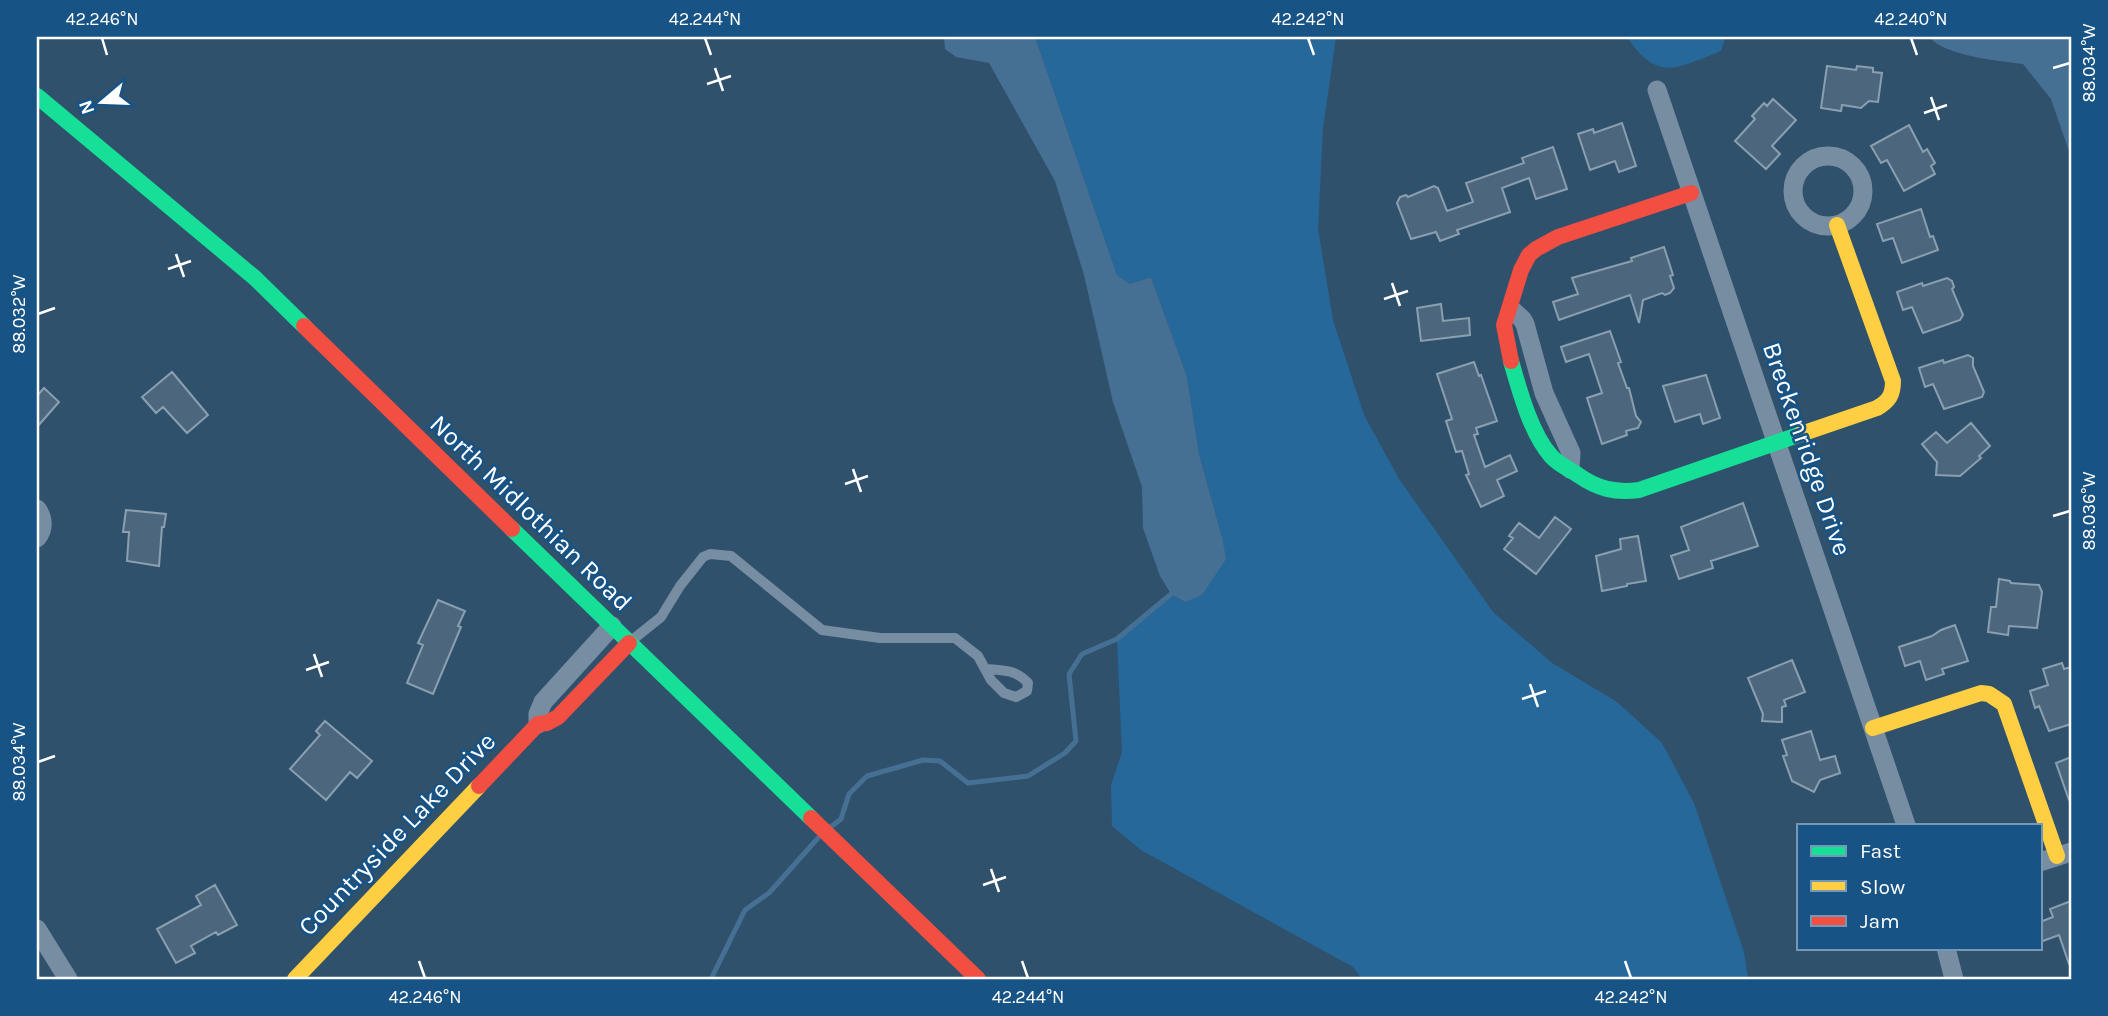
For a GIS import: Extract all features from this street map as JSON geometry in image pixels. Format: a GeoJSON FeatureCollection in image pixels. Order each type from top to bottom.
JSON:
{"type":"FeatureCollection","features":[{"type":"Feature","properties":{"kind":"street","name":"Breckenridge Drive"},"geometry":{"type":"LineString","coordinates":[[1657,90],[1906,824]]}},
{"type":"Feature","properties":{"kind":"street","name":"North Midlothian Road"},"geometry":{"type":"LineString","coordinates":[[37,96],[256,278],[978,979]]}},
{"type":"Feature","properties":{"kind":"street"},"geometry":{"type":"LineString","coordinates":[[1690,193],[1558,237],[1539,245],[1524,261],[1511,309],[1525,324],[1544,393],[1571,453],[1570,470],[1606,492],[1623,494],[1639,490],[1877,408],[1888,401],[1892,396],[1893,381],[1838,225]]}},
{"type":"Feature","properties":{"kind":"street"},"geometry":{"type":"LineString","coordinates":[[37,509],[43,524],[37,538]]}},
{"type":"Feature","properties":{"kind":"street","name":"Countryside Lake Drive"},"geometry":{"type":"LineString","coordinates":[[538,724],[542,702],[612,625]]}},
{"type":"Feature","properties":{"kind":"street","name":"Countryside Lake Drive"},"geometry":{"type":"LineString","coordinates":[[295,979],[538,724],[558,717],[629,643]]}},
{"type":"Feature","properties":{"kind":"street"},"geometry":{"type":"LineString","coordinates":[[1873,729],[1981,693],[1989,694],[2004,704],[2056,857]]}},
{"type":"Feature","properties":{"kind":"street"},"geometry":{"type":"LineString","coordinates":[[37,929],[68,979]]}},
{"type":"Feature","properties":{"kind":"street"},"geometry":{"type":"LineString","coordinates":[[1947,950],[1954,979]]}},
{"type":"Feature","properties":{"kind":"lane"},"geometry":{"type":"LineString","coordinates":[[629,643],[661,617],[680,586],[703,557],[710,554],[731,556],[822,630],[880,638],[955,638],[978,656],[987,669]]}},
{"type":"Feature","properties":{"kind":"shaded area"},"geometry":{"type":"Polygon","coordinates":[[[944,37],[1035,37],[1117,275],[1130,284],[1151,277],[1187,377],[1199,454],[1226,559],[1202,595],[1185,602],[1171,594],[1160,576],[1143,528],[1142,487],[1113,402],[1084,275],[1055,181],[989,63],[956,57],[945,49],[944,37]]]}},
{"type":"Feature","properties":{"kind":"shaded area"},"geometry":{"type":"Polygon","coordinates":[[[1035,37],[1336,37],[1323,128],[1318,229],[1333,320],[1364,415],[1399,479],[1493,612],[1552,663],[1617,702],[1662,743],[1694,803],[1744,952],[1748,979],[1362,979],[1353,967],[1141,850],[1112,826],[1111,785],[1122,752],[1117,639],[1171,594],[1185,602],[1222,537],[1199,454],[1187,377],[1151,277],[1130,284],[1117,275],[1035,37]]]}},
{"type":"Feature","properties":{"kind":"shaded area"},"geometry":{"type":"Polygon","coordinates":[[[1627,37],[1729,37],[1725,38],[1721,51],[1669,68],[1649,61],[1627,37]]]}},
{"type":"Feature","properties":{"kind":"shaded area"},"geometry":{"type":"Polygon","coordinates":[[[1930,37],[2071,37],[2071,157],[2051,99],[2023,64],[1959,53],[1947,49],[1930,37]]]}},
{"type":"Feature","properties":{"kind":"building"},"geometry":{"type":"Polygon","coordinates":[[[1827,66],[1856,70],[1857,66],[1873,68],[1873,72],[1882,73],[1878,102],[1869,101],[1861,108],[1842,105],[1841,111],[1821,108],[1827,66]]]}},
{"type":"Feature","properties":{"kind":"building"},"geometry":{"type":"Polygon","coordinates":[[[1773,99],[1796,120],[1772,146],[1780,154],[1766,169],[1735,141],[1755,119],[1752,116],[1764,103],[1767,106],[1773,99]]]}},
{"type":"Feature","properties":{"kind":"building"},"geometry":{"type":"Polygon","coordinates":[[[1622,123],[1636,166],[1619,172],[1615,161],[1590,170],[1578,134],[1593,129],[1594,133],[1622,123]]]}},
{"type":"Feature","properties":{"kind":"building"},"geometry":{"type":"Polygon","coordinates":[[[1909,125],[1923,152],[1927,149],[1935,163],[1931,166],[1935,174],[1904,191],[1887,160],[1881,163],[1871,146],[1909,125]]]}},
{"type":"Feature","properties":{"kind":"building"},"geometry":{"type":"Polygon","coordinates":[[[1553,147],[1567,189],[1536,199],[1529,178],[1502,188],[1510,212],[1457,230],[1459,234],[1440,241],[1436,232],[1411,239],[1397,203],[1400,197],[1408,197],[1434,186],[1438,188],[1447,211],[1473,202],[1466,183],[1524,163],[1522,158],[1553,147]]]}},
{"type":"Feature","properties":{"kind":"building"},"geometry":{"type":"Polygon","coordinates":[[[1921,209],[1930,237],[1933,236],[1938,250],[1902,263],[1893,238],[1883,241],[1877,224],[1921,209]]]}},
{"type":"Feature","properties":{"kind":"building"},"geometry":{"type":"Polygon","coordinates":[[[1664,247],[1673,275],[1670,276],[1674,288],[1665,295],[1662,293],[1643,300],[1639,323],[1630,295],[1559,320],[1553,302],[1578,294],[1572,278],[1632,261],[1631,258],[1664,247]]]}},
{"type":"Feature","properties":{"kind":"building"},"geometry":{"type":"Polygon","coordinates":[[[1947,278],[1952,281],[1952,289],[1963,315],[1960,320],[1923,333],[1912,307],[1903,310],[1897,292],[1947,278]]]}},
{"type":"Feature","properties":{"kind":"building"},"geometry":{"type":"Polygon","coordinates":[[[1441,304],[1443,321],[1469,318],[1470,335],[1421,341],[1417,308],[1441,304]]]}},
{"type":"Feature","properties":{"kind":"building"},"geometry":{"type":"Polygon","coordinates":[[[1610,331],[1636,416],[1641,422],[1638,428],[1626,431],[1627,435],[1602,444],[1587,398],[1602,393],[1589,354],[1566,362],[1561,347],[1610,331]]]}},
{"type":"Feature","properties":{"kind":"building"},"geometry":{"type":"Polygon","coordinates":[[[1968,355],[1973,358],[1973,366],[1984,392],[1982,397],[1944,409],[1933,384],[1925,387],[1919,368],[1968,355]]]}},
{"type":"Feature","properties":{"kind":"building"},"geometry":{"type":"Polygon","coordinates":[[[1474,362],[1497,421],[1476,428],[1478,434],[1474,435],[1485,467],[1510,455],[1517,471],[1497,480],[1504,496],[1481,507],[1466,475],[1469,474],[1462,451],[1456,452],[1446,421],[1452,419],[1437,374],[1474,362]]]}},
{"type":"Feature","properties":{"kind":"building"},"geometry":{"type":"Polygon","coordinates":[[[172,372],[208,415],[187,433],[163,407],[156,413],[142,397],[172,372]]]}},
{"type":"Feature","properties":{"kind":"building"},"geometry":{"type":"Polygon","coordinates":[[[1706,375],[1720,418],[1703,424],[1700,414],[1675,422],[1663,386],[1706,375]]]}},
{"type":"Feature","properties":{"kind":"building"},"geometry":{"type":"Polygon","coordinates":[[[44,388],[59,402],[37,427],[37,396],[44,388]]]}},
{"type":"Feature","properties":{"kind":"building"},"geometry":{"type":"Polygon","coordinates":[[[1971,423],[1990,446],[1979,456],[1981,458],[1960,476],[1936,475],[1937,462],[1922,444],[1936,432],[1947,443],[1971,423]]]}},
{"type":"Feature","properties":{"kind":"building"},"geometry":{"type":"Polygon","coordinates":[[[1743,503],[1758,546],[1711,561],[1713,568],[1679,579],[1671,556],[1689,550],[1681,527],[1743,503]]]}},
{"type":"Feature","properties":{"kind":"building"},"geometry":{"type":"Polygon","coordinates":[[[126,510],[166,514],[162,527],[159,566],[127,561],[129,532],[123,532],[126,510]]]}},
{"type":"Feature","properties":{"kind":"building"},"geometry":{"type":"Polygon","coordinates":[[[1555,517],[1571,529],[1536,574],[1504,549],[1513,538],[1509,536],[1519,523],[1539,538],[1555,517]]]}},
{"type":"Feature","properties":{"kind":"building"},"geometry":{"type":"Polygon","coordinates":[[[1638,536],[1646,581],[1602,591],[1596,556],[1621,549],[1620,539],[1638,536]]]}},
{"type":"Feature","properties":{"kind":"building"},"geometry":{"type":"Polygon","coordinates":[[[1999,579],[2011,583],[2039,585],[2042,592],[2037,628],[2009,626],[2008,635],[1988,632],[1991,607],[1996,607],[1999,579]]]}},
{"type":"Feature","properties":{"kind":"building"},"geometry":{"type":"Polygon","coordinates":[[[438,600],[465,611],[433,694],[407,683],[423,645],[418,643],[438,600]]]}},
{"type":"Feature","properties":{"kind":"building"},"geometry":{"type":"Polygon","coordinates":[[[1955,625],[1968,661],[1942,669],[1944,674],[1926,680],[1920,661],[1905,666],[1899,647],[1955,625]]]}},
{"type":"Feature","properties":{"kind":"building"},"geometry":{"type":"Polygon","coordinates":[[[1792,660],[1805,692],[1784,700],[1786,706],[1782,707],[1782,722],[1762,721],[1763,714],[1748,678],[1792,660]]]}},
{"type":"Feature","properties":{"kind":"building"},"geometry":{"type":"Polygon","coordinates":[[[2062,663],[2064,669],[2071,667],[2071,724],[2049,731],[2039,706],[2035,708],[2030,691],[2048,685],[2043,669],[2062,663]]]}},
{"type":"Feature","properties":{"kind":"building"},"geometry":{"type":"Polygon","coordinates":[[[325,721],[372,761],[357,778],[350,772],[326,800],[290,769],[320,735],[316,731],[325,721]]]}},
{"type":"Feature","properties":{"kind":"building"},"geometry":{"type":"Polygon","coordinates":[[[1811,731],[1820,760],[1835,756],[1840,773],[1820,780],[1814,792],[1792,781],[1783,756],[1787,755],[1782,740],[1811,731]]]}},
{"type":"Feature","properties":{"kind":"building"},"geometry":{"type":"Polygon","coordinates":[[[2071,757],[2071,800],[2069,800],[2056,763],[2071,757]]]}},
{"type":"Feature","properties":{"kind":"building"},"geometry":{"type":"Polygon","coordinates":[[[215,885],[237,925],[218,935],[216,932],[191,946],[195,953],[176,963],[157,929],[201,905],[196,896],[215,885]]]}},
{"type":"Feature","properties":{"kind":"building"},"geometry":{"type":"Polygon","coordinates":[[[2071,901],[2071,964],[2059,935],[2042,941],[2042,921],[2053,917],[2050,909],[2071,901]]]}},
{"type":"Feature","properties":{"kind":"waterway"},"geometry":{"type":"LineString","coordinates":[[832,826],[841,819],[849,794],[867,776],[923,760],[940,761],[968,783],[1028,776],[1065,753],[1076,741],[1069,674],[1082,654],[1117,639],[1171,594]]}},
{"type":"Feature","properties":{"kind":"waterway"},"geometry":{"type":"LineString","coordinates":[[711,979],[745,910],[769,893],[818,838]]}},
{"type":"Feature","properties":{"kind":"traffic: fast"},"geometry":{"type":"LineString","coordinates":[[37,96],[255,278],[304,326]]}},
{"type":"Feature","properties":{"kind":"traffic: fast"},"geometry":{"type":"LineString","coordinates":[[1511,361],[1526,411],[1544,447],[1560,464],[1593,484],[1607,489],[1639,490],[1801,434]]}},
{"type":"Feature","properties":{"kind":"traffic: fast"},"geometry":{"type":"LineString","coordinates":[[512,529],[811,818]]}},
{"type":"Feature","properties":{"kind":"traffic: slow"},"geometry":{"type":"LineString","coordinates":[[1801,434],[1877,408],[1887,400],[1892,390],[1893,381],[1837,225]]}},
{"type":"Feature","properties":{"kind":"traffic: slow"},"geometry":{"type":"LineString","coordinates":[[1873,728],[1981,693],[1989,694],[2004,704],[2057,856]]}},
{"type":"Feature","properties":{"kind":"traffic: slow"},"geometry":{"type":"LineString","coordinates":[[295,979],[479,786]]}},
{"type":"Feature","properties":{"kind":"traffic: jam"},"geometry":{"type":"LineString","coordinates":[[1511,361],[1504,325],[1521,270],[1529,255],[1558,237],[1691,193]]}},
{"type":"Feature","properties":{"kind":"traffic: jam"},"geometry":{"type":"LineString","coordinates":[[304,326],[512,529]]}},
{"type":"Feature","properties":{"kind":"traffic: jam"},"geometry":{"type":"LineString","coordinates":[[479,786],[538,724],[558,717],[629,643]]}},
{"type":"Feature","properties":{"kind":"traffic: jam"},"geometry":{"type":"LineString","coordinates":[[811,818],[978,979]]}}]}
